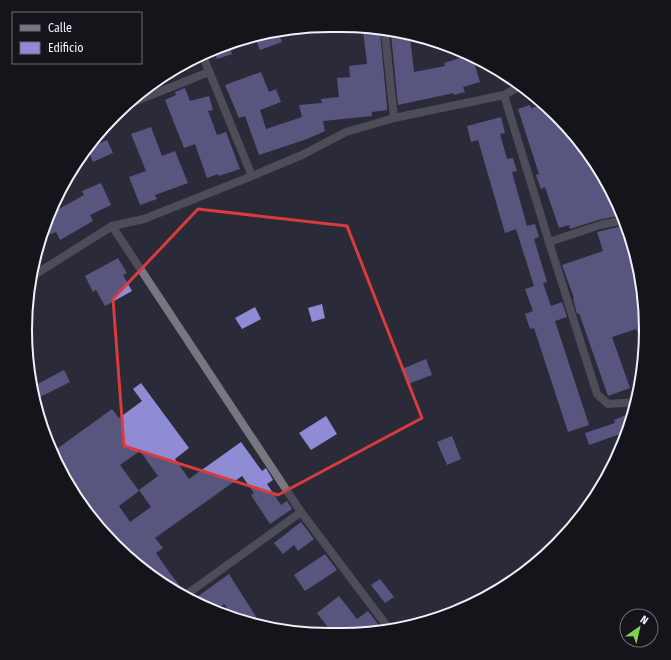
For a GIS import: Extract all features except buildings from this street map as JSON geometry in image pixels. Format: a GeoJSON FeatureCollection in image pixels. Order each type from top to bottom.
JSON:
{"type":"FeatureCollection","features":[{"type":"Feature","properties":{"kind":"street"},"geometry":{"type":"LineString","coordinates":[[385,36],[394,118]]}},
{"type":"Feature","properties":{"kind":"street"},"geometry":{"type":"LineString","coordinates":[[204,60],[252,176]]}},
{"type":"Feature","properties":{"kind":"street"},"geometry":{"type":"LineString","coordinates":[[145,98],[208,72]]}},
{"type":"Feature","properties":{"kind":"street"},"geometry":{"type":"LineString","coordinates":[[38,273],[112,226],[144,219],[252,176],[302,155],[346,132],[394,118],[504,95],[516,89]]}},
{"type":"Feature","properties":{"kind":"street"},"geometry":{"type":"LineString","coordinates":[[504,95],[597,394],[608,404],[630,402]]}},
{"type":"Feature","properties":{"kind":"street"},"geometry":{"type":"LineString","coordinates":[[549,242],[600,225],[618,221]]}},
{"type":"Feature","properties":{"kind":"street"},"geometry":{"type":"LineString","coordinates":[[112,226],[301,512],[386,624]]}},
{"type":"Feature","properties":{"kind":"street"},"geometry":{"type":"LineString","coordinates":[[189,592],[301,512]]}},
{"type":"Feature","properties":{"kind":"highlighted area"},"geometry":{"type":"Polygon","coordinates":[[[198,209],[347,226],[422,418],[278,495],[124,446],[113,299],[198,209]]]}}]}
